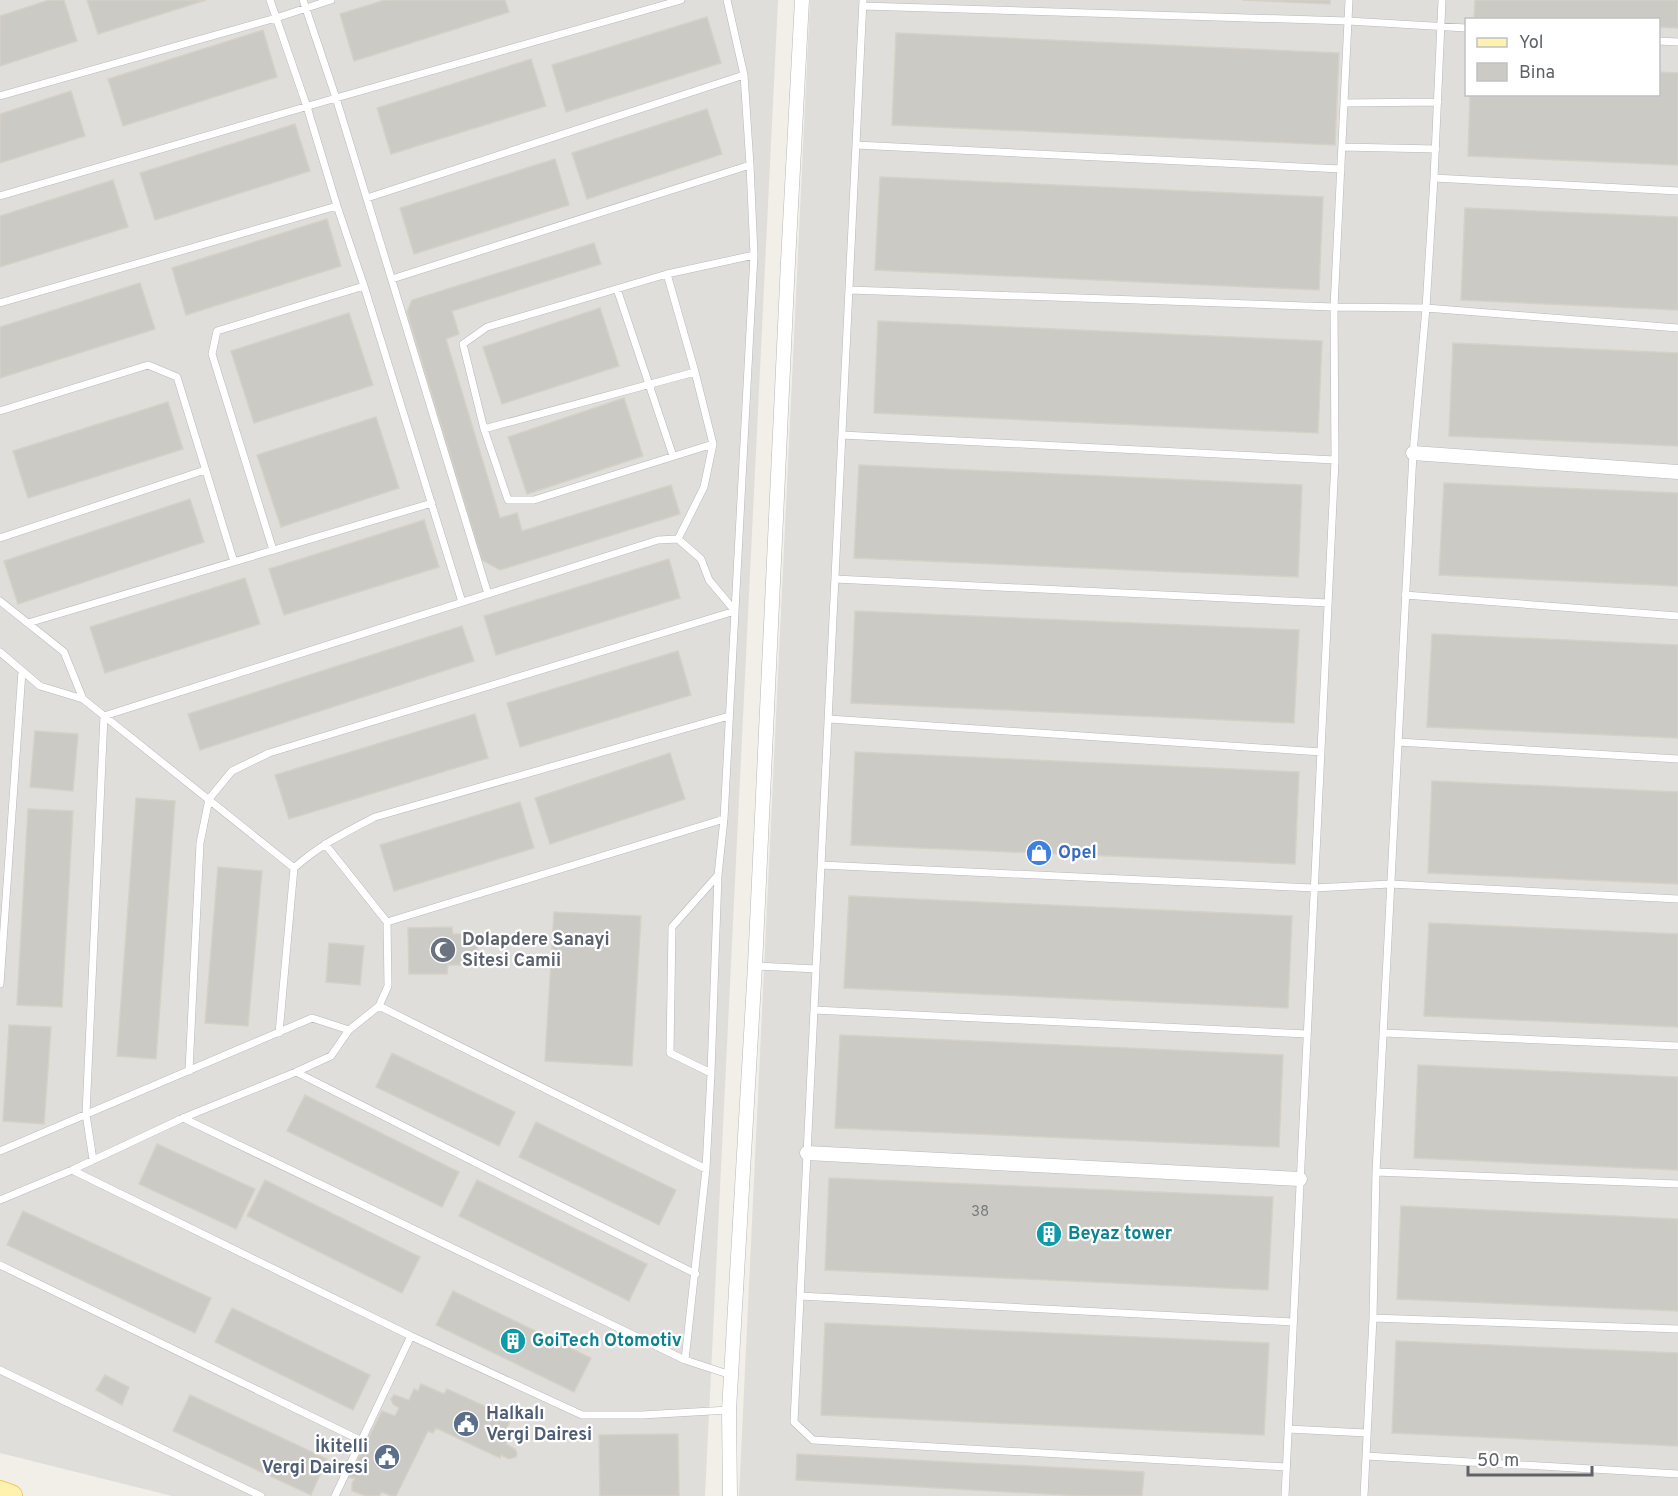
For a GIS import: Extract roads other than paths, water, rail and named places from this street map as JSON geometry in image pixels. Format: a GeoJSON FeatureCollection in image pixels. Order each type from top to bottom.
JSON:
{"type":"FeatureCollection","features":[{"type":"Feature","properties":{"kind":"main road"},"geometry":{"type":"LineString","coordinates":[[0,1492],[11,1496]]}},
{"type":"Feature","properties":{"kind":"street"},"geometry":{"type":"LineString","coordinates":[[730,1496],[729,1410],[755,966],[802,0]]}},
{"type":"Feature","properties":{"kind":"street"},"geometry":{"type":"LineString","coordinates":[[1413,453],[1678,472]]}},
{"type":"Feature","properties":{"kind":"street"},"geometry":{"type":"LineString","coordinates":[[807,1153],[1300,1179]]}},
{"type":"Feature","properties":{"kind":"lane"},"geometry":{"type":"LineString","coordinates":[[270,0],[307,107],[462,602]]}},
{"type":"Feature","properties":{"kind":"lane"},"geometry":{"type":"LineString","coordinates":[[303,0],[336,98],[488,594]]}},
{"type":"Feature","properties":{"kind":"lane"},"geometry":{"type":"LineString","coordinates":[[0,96],[276,18],[331,0]]}},
{"type":"Feature","properties":{"kind":"lane"},"geometry":{"type":"LineString","coordinates":[[0,196],[681,0]]}},
{"type":"Feature","properties":{"kind":"lane"},"geometry":{"type":"LineString","coordinates":[[685,1360],[706,1169],[718,875],[724,819],[754,255],[744,75],[728,0]]}},
{"type":"Feature","properties":{"kind":"lane"},"geometry":{"type":"LineString","coordinates":[[1284,1496],[1335,460],[1334,307],[1349,0]]}},
{"type":"Feature","properties":{"kind":"lane"},"geometry":{"type":"LineString","coordinates":[[1364,1496],[1373,1318],[1376,1172],[1405,595],[1413,453],[1426,308],[1436,148],[1442,0]]}},
{"type":"Feature","properties":{"kind":"lane"},"geometry":{"type":"LineString","coordinates":[[1286,1467],[813,1440],[794,1422],[863,3],[1348,21],[1465,28]]}},
{"type":"Feature","properties":{"kind":"lane"},"geometry":{"type":"LineString","coordinates":[[1660,41],[1678,42]]}},
{"type":"Feature","properties":{"kind":"lane"},"geometry":{"type":"LineString","coordinates":[[367,198],[744,75]]}},
{"type":"Feature","properties":{"kind":"lane"},"geometry":{"type":"LineString","coordinates":[[1344,103],[1438,102]]}},
{"type":"Feature","properties":{"kind":"lane"},"geometry":{"type":"LineString","coordinates":[[856,145],[1341,170]]}},
{"type":"Feature","properties":{"kind":"lane"},"geometry":{"type":"LineString","coordinates":[[1342,147],[1436,148]]}},
{"type":"Feature","properties":{"kind":"lane"},"geometry":{"type":"LineString","coordinates":[[392,279],[750,165]]}},
{"type":"Feature","properties":{"kind":"lane"},"geometry":{"type":"LineString","coordinates":[[1434,178],[1678,191]]}},
{"type":"Feature","properties":{"kind":"lane"},"geometry":{"type":"LineString","coordinates":[[0,303],[337,206]]}},
{"type":"Feature","properties":{"kind":"lane"},"geometry":{"type":"LineString","coordinates":[[713,444],[534,500],[508,500],[484,429],[463,344],[487,327],[667,274],[754,255]]}},
{"type":"Feature","properties":{"kind":"lane"},"geometry":{"type":"LineString","coordinates":[[667,274],[713,444],[704,487],[678,539]]}},
{"type":"Feature","properties":{"kind":"lane"},"geometry":{"type":"LineString","coordinates":[[273,550],[212,354],[217,331],[364,286]]}},
{"type":"Feature","properties":{"kind":"lane"},"geometry":{"type":"LineString","coordinates":[[617,289],[673,456]]}},
{"type":"Feature","properties":{"kind":"lane"},"geometry":{"type":"LineString","coordinates":[[849,290],[1334,307],[1426,308],[1678,328]]}},
{"type":"Feature","properties":{"kind":"lane"},"geometry":{"type":"LineString","coordinates":[[0,411],[148,365],[177,377],[234,562]]}},
{"type":"Feature","properties":{"kind":"lane"},"geometry":{"type":"LineString","coordinates":[[484,429],[695,372]]}},
{"type":"Feature","properties":{"kind":"lane"},"geometry":{"type":"LineString","coordinates":[[842,435],[1335,460]]}},
{"type":"Feature","properties":{"kind":"lane"},"geometry":{"type":"LineString","coordinates":[[0,538],[205,470]]}},
{"type":"Feature","properties":{"kind":"lane"},"geometry":{"type":"LineString","coordinates":[[28,623],[432,503]]}},
{"type":"Feature","properties":{"kind":"lane"},"geometry":{"type":"LineString","coordinates":[[104,716],[658,540],[678,539],[701,559],[708,580],[735,611]]}},
{"type":"Feature","properties":{"kind":"lane"},"geometry":{"type":"LineString","coordinates":[[835,579],[1328,603]]}},
{"type":"Feature","properties":{"kind":"lane"},"geometry":{"type":"LineString","coordinates":[[1405,595],[1678,616]]}},
{"type":"Feature","properties":{"kind":"lane"},"geometry":{"type":"LineString","coordinates":[[0,601],[64,652],[82,699]]}},
{"type":"Feature","properties":{"kind":"lane"},"geometry":{"type":"LineString","coordinates":[[189,1071],[200,843],[209,799],[232,771],[269,753],[735,611]]}},
{"type":"Feature","properties":{"kind":"lane"},"geometry":{"type":"LineString","coordinates":[[0,652],[40,686],[82,699],[294,868]]}},
{"type":"Feature","properties":{"kind":"lane"},"geometry":{"type":"LineString","coordinates":[[0,984],[22,671]]}},
{"type":"Feature","properties":{"kind":"lane"},"geometry":{"type":"LineString","coordinates":[[93,1160],[86,1114],[104,716]]}},
{"type":"Feature","properties":{"kind":"lane"},"geometry":{"type":"LineString","coordinates":[[279,1033],[294,868],[325,843],[375,818],[729,716]]}},
{"type":"Feature","properties":{"kind":"lane"},"geometry":{"type":"LineString","coordinates":[[829,719],[1321,752]]}},
{"type":"Feature","properties":{"kind":"lane"},"geometry":{"type":"LineString","coordinates":[[1398,742],[1678,759]]}},
{"type":"Feature","properties":{"kind":"lane"},"geometry":{"type":"LineString","coordinates":[[387,922],[724,819]]}},
{"type":"Feature","properties":{"kind":"lane"},"geometry":{"type":"LineString","coordinates":[[0,1200],[72,1170],[183,1118],[331,1056],[349,1030],[379,1006],[388,986],[387,922],[325,843]]}},
{"type":"Feature","properties":{"kind":"lane"},"geometry":{"type":"LineString","coordinates":[[821,865],[1314,888],[1390,884],[1678,899]]}},
{"type":"Feature","properties":{"kind":"lane"},"geometry":{"type":"LineString","coordinates":[[711,1073],[670,1053],[672,927],[718,875]]}},
{"type":"Feature","properties":{"kind":"lane"},"geometry":{"type":"LineString","coordinates":[[755,966],[816,969]]}},
{"type":"Feature","properties":{"kind":"lane"},"geometry":{"type":"LineString","coordinates":[[379,1006],[706,1169]]}},
{"type":"Feature","properties":{"kind":"lane"},"geometry":{"type":"LineString","coordinates":[[814,1010],[1307,1034]]}},
{"type":"Feature","properties":{"kind":"lane"},"geometry":{"type":"LineString","coordinates":[[0,1151],[312,1018],[349,1030]]}},
{"type":"Feature","properties":{"kind":"lane"},"geometry":{"type":"LineString","coordinates":[[1384,1033],[1678,1046]]}},
{"type":"Feature","properties":{"kind":"lane"},"geometry":{"type":"LineString","coordinates":[[296,1072],[696,1274]]}},
{"type":"Feature","properties":{"kind":"lane"},"geometry":{"type":"LineString","coordinates":[[183,1118],[685,1360],[731,1375]]}},
{"type":"Feature","properties":{"kind":"lane"},"geometry":{"type":"LineString","coordinates":[[72,1170],[411,1336],[582,1415],[642,1415],[729,1410]]}},
{"type":"Feature","properties":{"kind":"lane"},"geometry":{"type":"LineString","coordinates":[[1376,1172],[1678,1184]]}},
{"type":"Feature","properties":{"kind":"lane"},"geometry":{"type":"LineString","coordinates":[[0,1265],[362,1441]]}},
{"type":"Feature","properties":{"kind":"lane"},"geometry":{"type":"LineString","coordinates":[[800,1296],[1293,1322]]}},
{"type":"Feature","properties":{"kind":"lane"},"geometry":{"type":"LineString","coordinates":[[1373,1318],[1678,1329]]}},
{"type":"Feature","properties":{"kind":"lane"},"geometry":{"type":"LineString","coordinates":[[336,1496],[411,1336]]}},
{"type":"Feature","properties":{"kind":"lane"},"geometry":{"type":"LineString","coordinates":[[0,1370],[261,1496]]}},
{"type":"Feature","properties":{"kind":"lane"},"geometry":{"type":"LineString","coordinates":[[1288,1429],[1366,1433]]}},
{"type":"Feature","properties":{"kind":"lane"},"geometry":{"type":"LineString","coordinates":[[1366,1456],[1678,1474]]}},
{"type":"Feature","properties":{"kind":"place","name":"Opel"},"geometry":{"type":"Point","coordinates":[1039,853]}},
{"type":"Feature","properties":{"kind":"place","name":"Dolapdere Sanayi Sitesi Camii"},"geometry":{"type":"Point","coordinates":[443,950]}},
{"type":"Feature","properties":{"kind":"place","name":"Beyaz tower"},"geometry":{"type":"Point","coordinates":[1049,1234]}},
{"type":"Feature","properties":{"kind":"place","name":"GoiTech Otomotiv"},"geometry":{"type":"Point","coordinates":[513,1341]}},
{"type":"Feature","properties":{"kind":"place","name":"Halkalı Vergi Dairesi"},"geometry":{"type":"Point","coordinates":[466,1424]}},
{"type":"Feature","properties":{"kind":"place","name":"İkitelli Vergi Dairesi"},"geometry":{"type":"Point","coordinates":[387,1457]}}]}
